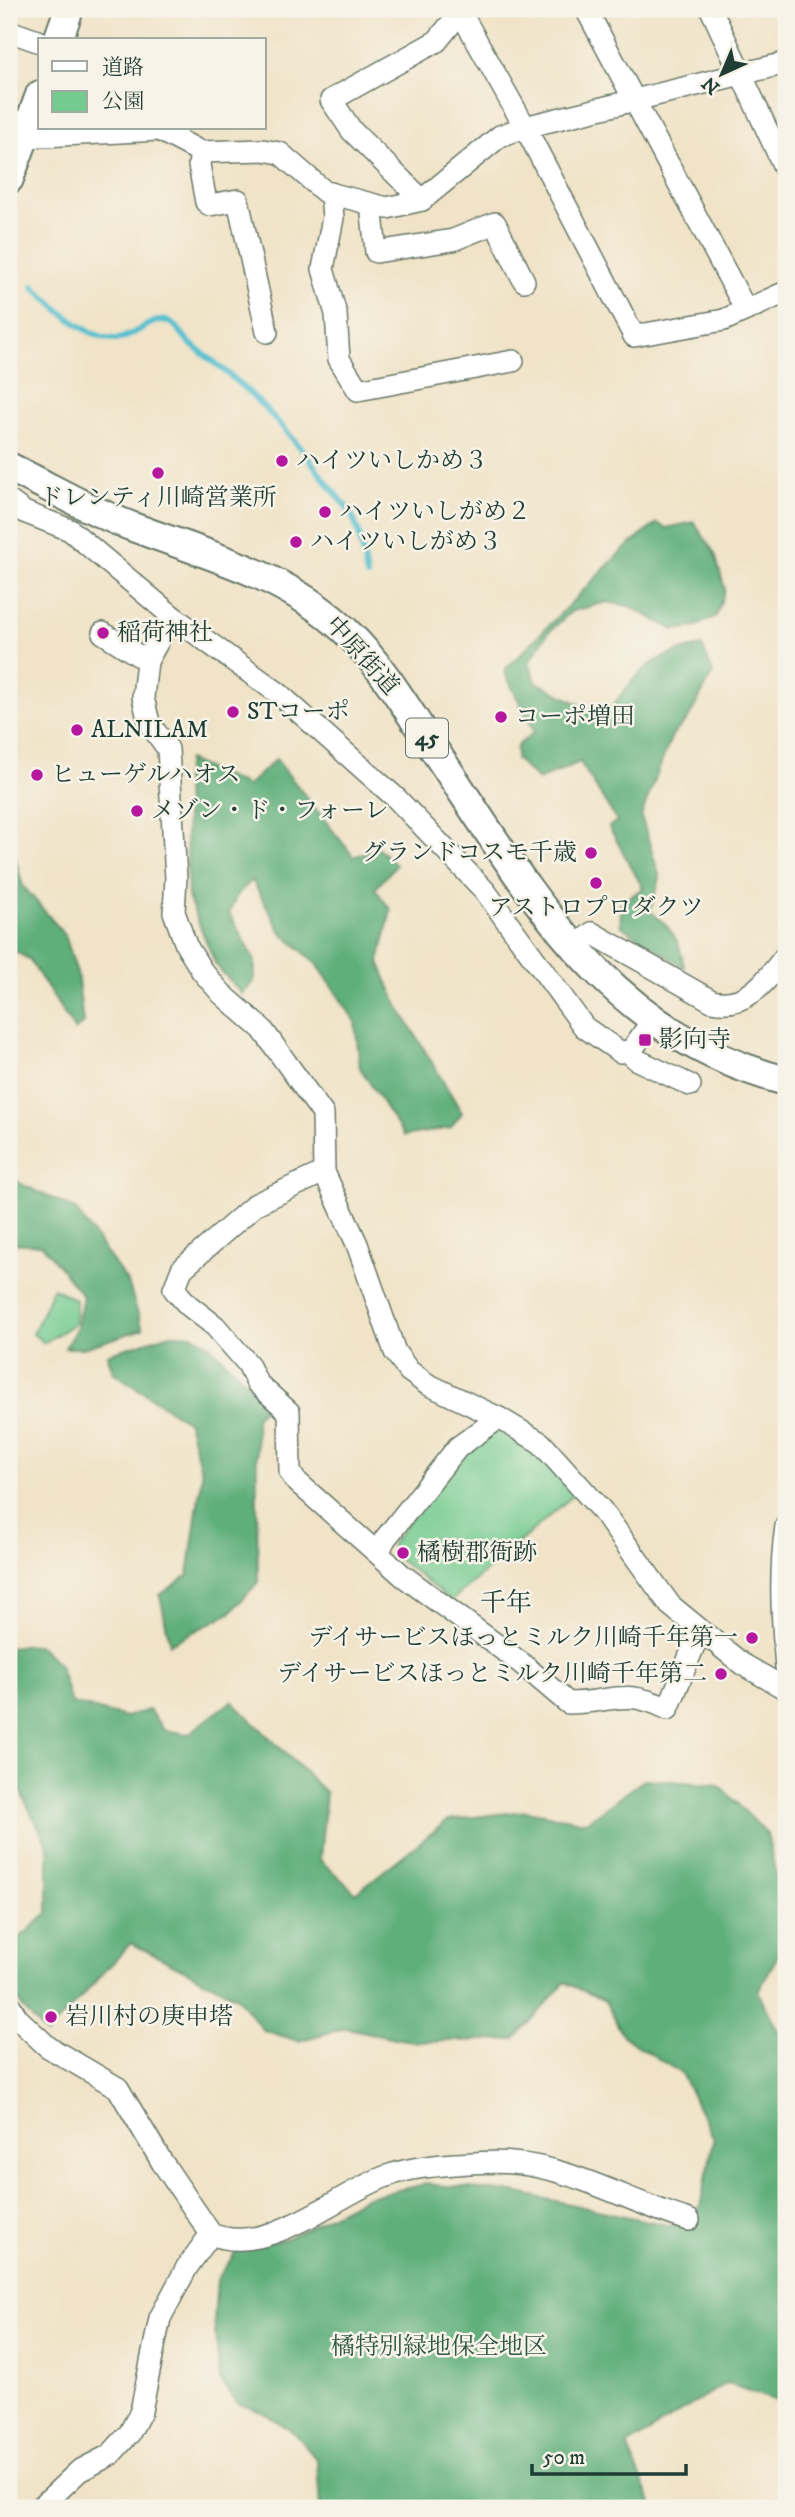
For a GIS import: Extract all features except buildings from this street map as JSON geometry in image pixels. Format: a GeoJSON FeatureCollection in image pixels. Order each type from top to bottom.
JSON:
{"type":"FeatureCollection","features":[{"type":"Feature","properties":{"kind":"main road"},"geometry":{"type":"LineString","coordinates":[[59,38],[69,9]]}},
{"type":"Feature","properties":{"kind":"main road"},"geometry":{"type":"LineString","coordinates":[[9,180],[38,99]]}},
{"type":"Feature","properties":{"kind":"main road","name":"中原街道"},"geometry":{"type":"LineString","coordinates":[[9,467],[130,526],[236,564],[302,597],[335,621],[388,678],[515,870],[572,949],[652,1021],[736,1063],[786,1081]]}},
{"type":"Feature","properties":{"kind":"street"},"geometry":{"type":"LineString","coordinates":[[586,9],[746,310]]}},
{"type":"Feature","properties":{"kind":"street"},"geometry":{"type":"LineString","coordinates":[[711,9],[786,171]]}},
{"type":"Feature","properties":{"kind":"street"},"geometry":{"type":"LineString","coordinates":[[422,200],[352,131],[331,100],[437,41],[462,11],[634,336],[724,320],[786,292]]}},
{"type":"Feature","properties":{"kind":"street"},"geometry":{"type":"LineString","coordinates":[[9,31],[38,41]]}},
{"type":"Feature","properties":{"kind":"street"},"geometry":{"type":"LineString","coordinates":[[24,137],[159,130],[201,152],[263,150],[280,153],[325,192],[387,208],[422,200],[500,136],[525,127],[786,63]]}},
{"type":"Feature","properties":{"kind":"street"},"geometry":{"type":"LineString","coordinates":[[201,152],[199,165],[206,202],[210,205],[237,200],[267,332]]}},
{"type":"Feature","properties":{"kind":"street"},"geometry":{"type":"LineString","coordinates":[[331,193],[333,218],[323,269],[336,314],[339,359],[358,390],[513,361]]}},
{"type":"Feature","properties":{"kind":"street"},"geometry":{"type":"LineString","coordinates":[[371,204],[376,252],[453,240],[495,223],[524,281]]}},
{"type":"Feature","properties":{"kind":"street"},"geometry":{"type":"LineString","coordinates":[[9,501],[24,512],[70,530],[172,616],[278,693],[396,799],[485,891],[583,1027],[620,1052],[631,1051],[652,1021]]}},
{"type":"Feature","properties":{"kind":"street"},"geometry":{"type":"LineString","coordinates":[[172,616],[147,661],[143,697],[149,723],[168,748],[176,878],[174,912],[186,945],[202,971],[222,994],[262,1029],[323,1114],[324,1172],[362,1254],[395,1352],[409,1371],[426,1384],[499,1418],[541,1443],[603,1512],[670,1605],[742,1664],[786,1689]]}},
{"type":"Feature","properties":{"kind":"street"},"geometry":{"type":"LineString","coordinates":[[103,634],[147,661]]}},
{"type":"Feature","properties":{"kind":"street"},"geometry":{"type":"LineString","coordinates":[[572,949],[592,933],[712,1001],[726,1004],[740,1002],[757,990],[786,955]]}},
{"type":"Feature","properties":{"kind":"street"},"geometry":{"type":"LineString","coordinates":[[631,1051],[635,1059],[690,1085]]}},
{"type":"Feature","properties":{"kind":"street"},"geometry":{"type":"LineString","coordinates":[[324,1172],[256,1204],[182,1269],[174,1289],[188,1305],[215,1326],[248,1364],[257,1383],[289,1412],[290,1472],[295,1480],[402,1575],[521,1663],[568,1703],[623,1695],[645,1698],[668,1709],[700,1631]]}},
{"type":"Feature","properties":{"kind":"street"},"geometry":{"type":"LineString","coordinates":[[378,1552],[458,1447],[499,1418]]}},
{"type":"Feature","properties":{"kind":"street"},"geometry":{"type":"LineString","coordinates":[[786,1526],[781,1557],[780,1609],[786,1667]]}},
{"type":"Feature","properties":{"kind":"street"},"geometry":{"type":"LineString","coordinates":[[9,2004],[17,2018],[48,2047],[118,2088],[162,2162],[211,2234],[238,2242],[269,2234],[386,2176],[420,2167],[465,2164],[513,2163],[547,2169],[689,2220]]}},
{"type":"Feature","properties":{"kind":"street"},"geometry":{"type":"LineString","coordinates":[[40,2508],[79,2471],[110,2455],[129,2434],[141,2412],[160,2318],[187,2267],[211,2234]]}},
{"type":"Feature","properties":{"kind":"green space"},"geometry":{"type":"Polygon","coordinates":[[[694,522],[715,554],[725,590],[716,616],[695,627],[674,630],[629,606],[607,602],[572,611],[548,633],[529,662],[536,682],[604,717],[635,679],[655,662],[668,655],[702,646],[713,673],[688,719],[672,735],[641,816],[660,878],[650,911],[673,935],[684,967],[621,926],[620,904],[643,888],[609,827],[617,821],[580,762],[538,780],[516,759],[517,746],[534,732],[504,671],[622,551],[657,523],[666,528],[694,522]]]}},
{"type":"Feature","properties":{"kind":"green space"},"geometry":{"type":"Polygon","coordinates":[[[276,759],[354,857],[377,847],[396,865],[375,889],[391,910],[379,962],[397,1004],[462,1113],[450,1128],[404,1136],[360,1068],[355,1021],[317,964],[281,932],[252,880],[237,895],[229,913],[255,961],[254,982],[242,994],[216,965],[188,897],[185,778],[188,760],[247,786],[276,759]]]}},
{"type":"Feature","properties":{"kind":"green space"},"geometry":{"type":"Polygon","coordinates":[[[9,836],[23,886],[65,935],[77,973],[83,1023],[75,1031],[29,959],[9,948],[9,836]]]}},
{"type":"Feature","properties":{"kind":"green space"},"geometry":{"type":"Polygon","coordinates":[[[9,1169],[19,1183],[75,1209],[128,1283],[143,1329],[84,1348],[65,1348],[77,1327],[83,1296],[42,1245],[9,1243],[9,1169]]]}},
{"type":"Feature","properties":{"kind":"green space"},"geometry":{"type":"Polygon","coordinates":[[[53,1288],[76,1300],[75,1323],[44,1343],[33,1334],[53,1288]]]}},
{"type":"Feature","properties":{"kind":"green space"},"geometry":{"type":"Polygon","coordinates":[[[171,1334],[194,1335],[208,1344],[269,1404],[256,1416],[258,1582],[230,1613],[170,1644],[160,1595],[188,1575],[202,1474],[188,1422],[113,1372],[107,1354],[171,1334]]]}},
{"type":"Feature","properties":{"kind":"green space"},"geometry":{"type":"Polygon","coordinates":[[[500,1427],[535,1449],[576,1493],[451,1601],[392,1554],[392,1543],[464,1451],[500,1427]]]}},
{"type":"Feature","properties":{"kind":"green space","name":"橘特別緑地保全地区"},"geometry":{"type":"Polygon","coordinates":[[[38,1645],[59,1664],[71,1703],[126,1717],[149,1710],[164,1730],[188,1734],[232,1701],[326,1793],[320,1860],[356,1893],[448,1820],[526,1811],[586,1822],[645,1779],[719,1785],[767,1834],[786,1920],[786,1941],[758,1991],[779,2033],[786,2033],[786,2404],[726,2383],[627,2446],[654,2508],[320,2508],[317,2460],[294,2433],[264,2413],[237,2403],[220,2380],[214,2319],[217,2280],[237,2250],[287,2238],[367,2197],[425,2184],[514,2192],[671,2226],[700,2207],[714,2139],[681,2073],[624,2037],[605,2001],[565,1982],[515,2039],[415,2042],[346,2028],[298,2041],[263,2030],[237,1997],[131,1943],[46,2035],[9,1991],[9,1918],[17,1940],[48,1913],[48,1846],[19,1789],[9,1751],[9,1647],[38,1645]]]}},
{"type":"Feature","properties":{"kind":"waterway"},"geometry":{"type":"LineString","coordinates":[[33,286],[71,320],[105,338],[123,338],[163,320],[179,329],[189,342],[264,407],[295,441],[342,501],[357,528],[367,576]]}},
{"type":"Feature","properties":{"kind":"place","name":"ハイツいしかめ３"},"geometry":{"type":"Point","coordinates":[282,461]}},
{"type":"Feature","properties":{"kind":"place","name":"ドレンティ川崎営業所"},"geometry":{"type":"Point","coordinates":[158,473]}},
{"type":"Feature","properties":{"kind":"place","name":"ハイツいしがめ２"},"geometry":{"type":"Point","coordinates":[325,512]}},
{"type":"Feature","properties":{"kind":"place","name":"ハイツいしがめ３"},"geometry":{"type":"Point","coordinates":[296,542]}},
{"type":"Feature","properties":{"kind":"place","name":"稲荷神社"},"geometry":{"type":"Point","coordinates":[103,633]}},
{"type":"Feature","properties":{"kind":"place","name":"STコーポ"},"geometry":{"type":"Point","coordinates":[233,712]}},
{"type":"Feature","properties":{"kind":"place","name":"コーポ増田"},"geometry":{"type":"Point","coordinates":[501,717]}},
{"type":"Feature","properties":{"kind":"place","name":"ALNILAM"},"geometry":{"type":"Point","coordinates":[77,730]}},
{"type":"Feature","properties":{"kind":"place","name":"ヒューゲルハオス"},"geometry":{"type":"Point","coordinates":[37,775]}},
{"type":"Feature","properties":{"kind":"place","name":"メゾン・ド・フォーレ"},"geometry":{"type":"Point","coordinates":[137,811]}},
{"type":"Feature","properties":{"kind":"place","name":"グランドコスモ千歳"},"geometry":{"type":"Point","coordinates":[591,853]}},
{"type":"Feature","properties":{"kind":"place","name":"アストロプロダクツ"},"geometry":{"type":"Point","coordinates":[596,883]}},
{"type":"Feature","properties":{"kind":"place","name":"影向寺"},"geometry":{"type":"Point","coordinates":[645,1040]}},
{"type":"Feature","properties":{"kind":"place","name":"橘樹郡衙跡"},"geometry":{"type":"Point","coordinates":[403,1553]}},
{"type":"Feature","properties":{"kind":"place","name":"デイサービスほっとミルク川崎千年第一"},"geometry":{"type":"Point","coordinates":[752,1638]}},
{"type":"Feature","properties":{"kind":"place","name":"デイサービスほっとミルク川崎千年第二"},"geometry":{"type":"Point","coordinates":[721,1674]}},
{"type":"Feature","properties":{"kind":"place","name":"岩川村の庚申塔"},"geometry":{"type":"Point","coordinates":[51,2017]}},
{"type":"Feature","properties":{"kind":"district","name":"千年"},"geometry":{"type":"Point","coordinates":[506,1603]}}]}
